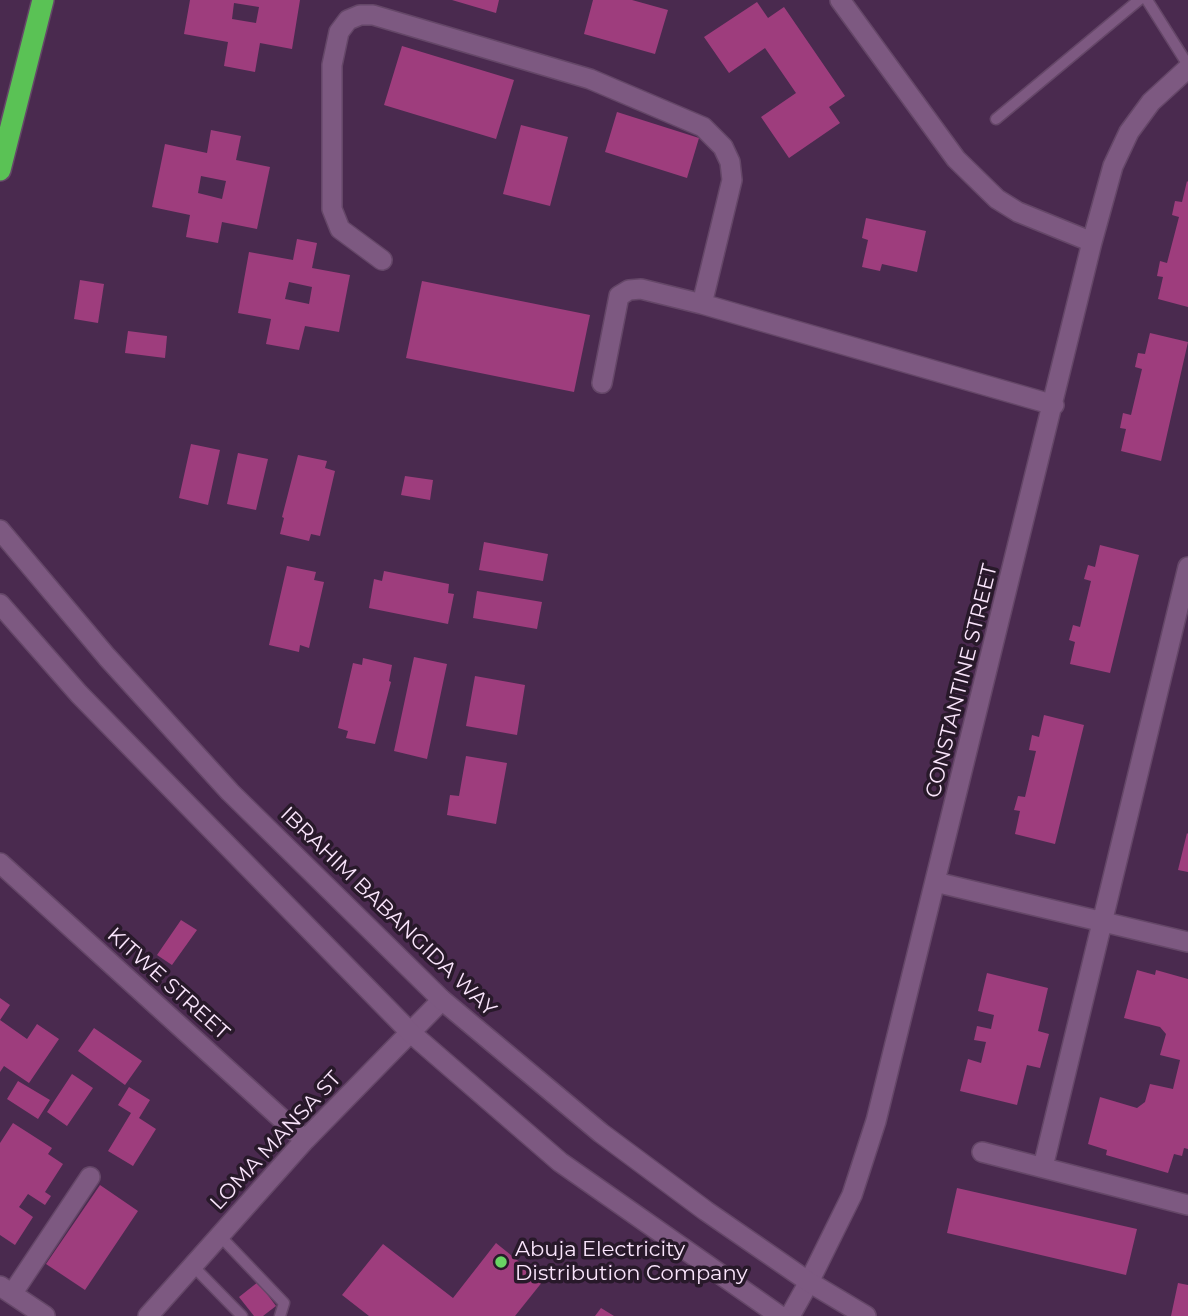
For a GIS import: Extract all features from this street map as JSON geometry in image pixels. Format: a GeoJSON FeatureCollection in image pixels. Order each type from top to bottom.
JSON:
{"type":"FeatureCollection","features":[{"type":"Feature","properties":{"kind":"highway"},"geometry":{"type":"LineString","coordinates":[[0,170],[43,0]]}},
{"type":"Feature","properties":{"kind":"street"},"geometry":{"type":"LineString","coordinates":[[840,0],[956,159],[997,199],[1018,212],[1092,242]]}},
{"type":"Feature","properties":{"kind":"street"},"geometry":{"type":"LineString","coordinates":[[382,260],[340,229],[332,209],[332,65],[339,32],[348,20],[360,15],[373,15],[590,79],[703,127],[723,147],[730,162],[732,180],[702,304]]}},
{"type":"Feature","properties":{"kind":"street","name":"CONSTANTINE STREET"},"geometry":{"type":"LineString","coordinates":[[790,1316],[852,1195],[876,1121],[1113,166],[1129,132],[1151,102],[1188,66]]}},
{"type":"Feature","properties":{"kind":"street"},"geometry":{"type":"LineString","coordinates":[[602,383],[619,296],[629,290],[641,289],[1054,405]]}},
{"type":"Feature","properties":{"kind":"street","name":"IBRAHIM BABANGIDA WAY"},"geometry":{"type":"LineString","coordinates":[[0,530],[107,657],[230,792],[442,1000],[601,1133],[706,1212],[809,1282],[866,1316]]}},
{"type":"Feature","properties":{"kind":"street"},"geometry":{"type":"LineString","coordinates":[[1043,1167],[1188,567]]}},
{"type":"Feature","properties":{"kind":"street"},"geometry":{"type":"LineString","coordinates":[[0,604],[79,694],[411,1033],[561,1162],[780,1316]]}},
{"type":"Feature","properties":{"kind":"street","name":"KITWE STREET"},"geometry":{"type":"LineString","coordinates":[[0,863],[305,1140]]}},
{"type":"Feature","properties":{"kind":"street"},"geometry":{"type":"LineString","coordinates":[[935,882],[1188,942]]}},
{"type":"Feature","properties":{"kind":"street","name":"LOMA MANSA ST"},"geometry":{"type":"LineString","coordinates":[[148,1316],[305,1140],[442,1000]]}},
{"type":"Feature","properties":{"kind":"street"},"geometry":{"type":"LineString","coordinates":[[982,1152],[1188,1205]]}},
{"type":"Feature","properties":{"kind":"street"},"geometry":{"type":"LineString","coordinates":[[45,1316],[6,1290],[90,1177]]}},
{"type":"Feature","properties":{"kind":"lane"},"geometry":{"type":"LineString","coordinates":[[996,119],[1139,0]]}},
{"type":"Feature","properties":{"kind":"lane"},"geometry":{"type":"LineString","coordinates":[[1147,0],[1188,66]]}},
{"type":"Feature","properties":{"kind":"lane"},"geometry":{"type":"LineString","coordinates":[[220,1236],[284,1303],[280,1316]]}},
{"type":"Feature","properties":{"kind":"lane"},"geometry":{"type":"LineString","coordinates":[[193,1266],[242,1316]]}},
{"type":"Feature","properties":{"kind":"building"},"geometry":{"type":"Polygon","coordinates":[[[190,0],[300,0],[292,49],[260,43],[255,72],[224,66],[228,42],[184,34],[190,0]],[[234,3],[232,19],[256,23],[259,7],[234,3]]]}},
{"type":"Feature","properties":{"kind":"building"},"geometry":{"type":"Polygon","coordinates":[[[452,0],[499,0],[496,13],[452,0]]]}},
{"type":"Feature","properties":{"kind":"building"},"geometry":{"type":"Polygon","coordinates":[[[593,0],[632,0],[668,10],[655,54],[584,34],[593,0]]]}},
{"type":"Feature","properties":{"kind":"building"},"geometry":{"type":"Polygon","coordinates":[[[757,2],[768,18],[784,7],[845,96],[829,107],[840,123],[789,158],[761,117],[796,93],[765,48],[729,73],[704,37],[757,2]]]}},
{"type":"Feature","properties":{"kind":"building"},"geometry":{"type":"Polygon","coordinates":[[[402,46],[514,80],[496,139],[384,105],[402,46]]]}},
{"type":"Feature","properties":{"kind":"building"},"geometry":{"type":"Polygon","coordinates":[[[617,112],[699,138],[687,178],[605,152],[617,112]]]}},
{"type":"Feature","properties":{"kind":"building"},"geometry":{"type":"Polygon","coordinates":[[[521,125],[568,137],[550,206],[503,194],[521,125]]]}},
{"type":"Feature","properties":{"kind":"building"},"geometry":{"type":"Polygon","coordinates":[[[211,130],[241,136],[236,160],[270,167],[257,229],[222,222],[218,243],[186,237],[190,215],[152,207],[165,144],[207,153],[211,130]],[[201,176],[198,193],[222,199],[226,181],[201,176]]]}},
{"type":"Feature","properties":{"kind":"building"},"geometry":{"type":"Polygon","coordinates":[[[1187,181],[1188,307],[1158,299],[1163,277],[1157,276],[1160,261],[1167,263],[1179,217],[1172,215],[1175,201],[1182,202],[1187,181]]]}},
{"type":"Feature","properties":{"kind":"building"},"geometry":{"type":"Polygon","coordinates":[[[866,218],[926,231],[917,272],[882,264],[880,271],[862,267],[868,240],[862,238],[866,218]]]}},
{"type":"Feature","properties":{"kind":"building"},"geometry":{"type":"Polygon","coordinates":[[[297,239],[317,243],[312,268],[350,275],[339,332],[305,326],[299,350],[266,344],[271,319],[238,313],[249,252],[293,260],[297,239]],[[289,282],[285,299],[309,304],[312,287],[289,282]]]}},
{"type":"Feature","properties":{"kind":"building"},"geometry":{"type":"Polygon","coordinates":[[[80,280],[104,284],[98,323],[74,319],[80,280]]]}},
{"type":"Feature","properties":{"kind":"building"},"geometry":{"type":"Polygon","coordinates":[[[422,281],[590,315],[574,392],[406,358],[422,281]]]}},
{"type":"Feature","properties":{"kind":"building"},"geometry":{"type":"Polygon","coordinates":[[[128,331],[167,336],[165,358],[125,353],[128,331]]]}},
{"type":"Feature","properties":{"kind":"building"},"geometry":{"type":"Polygon","coordinates":[[[1150,333],[1188,342],[1161,461],[1121,451],[1126,429],[1120,428],[1123,413],[1131,415],[1142,369],[1135,367],[1138,353],[1145,354],[1150,333]]]}},
{"type":"Feature","properties":{"kind":"building"},"geometry":{"type":"Polygon","coordinates":[[[191,444],[220,450],[208,505],[179,498],[191,444]]]}},
{"type":"Feature","properties":{"kind":"building"},"geometry":{"type":"Polygon","coordinates":[[[238,453],[268,459],[256,510],[227,504],[238,453]]]}},
{"type":"Feature","properties":{"kind":"building"},"geometry":{"type":"Polygon","coordinates":[[[298,455],[327,461],[325,468],[335,471],[320,536],[311,534],[309,541],[280,534],[298,455]]]}},
{"type":"Feature","properties":{"kind":"building"},"geometry":{"type":"Polygon","coordinates":[[[405,476],[433,480],[430,500],[401,495],[405,476]]]}},
{"type":"Feature","properties":{"kind":"building"},"geometry":{"type":"Polygon","coordinates":[[[484,542],[548,554],[543,581],[479,570],[484,542]]]}},
{"type":"Feature","properties":{"kind":"building"},"geometry":{"type":"Polygon","coordinates":[[[1100,545],[1139,555],[1110,673],[1070,664],[1075,642],[1069,640],[1073,625],[1080,627],[1091,581],[1084,579],[1088,565],[1095,567],[1100,545]]]}},
{"type":"Feature","properties":{"kind":"building"},"geometry":{"type":"Polygon","coordinates":[[[287,566],[316,572],[314,580],[324,582],[309,648],[300,645],[299,652],[269,645],[287,566]]]}},
{"type":"Feature","properties":{"kind":"building"},"geometry":{"type":"Polygon","coordinates":[[[384,571],[449,584],[448,593],[454,594],[448,624],[369,608],[374,579],[382,581],[384,571]]]}},
{"type":"Feature","properties":{"kind":"building"},"geometry":{"type":"Polygon","coordinates":[[[477,591],[542,602],[537,629],[473,618],[477,591]]]}},
{"type":"Feature","properties":{"kind":"building"},"geometry":{"type":"Polygon","coordinates":[[[414,657],[447,664],[427,759],[394,751],[414,657]]]}},
{"type":"Feature","properties":{"kind":"building"},"geometry":{"type":"Polygon","coordinates":[[[363,658],[392,665],[391,682],[375,744],[346,738],[348,731],[338,728],[353,663],[362,665],[363,658]]]}},
{"type":"Feature","properties":{"kind":"building"},"geometry":{"type":"Polygon","coordinates":[[[475,676],[525,685],[517,735],[466,726],[475,676]]]}},
{"type":"Feature","properties":{"kind":"building"},"geometry":{"type":"Polygon","coordinates":[[[1044,715],[1084,725],[1055,844],[1015,834],[1020,811],[1014,810],[1018,796],[1025,797],[1036,751],[1029,750],[1032,735],[1039,737],[1044,715]]]}},
{"type":"Feature","properties":{"kind":"building"},"geometry":{"type":"Polygon","coordinates":[[[466,756],[507,763],[496,824],[447,815],[450,795],[459,796],[466,756]]]}},
{"type":"Feature","properties":{"kind":"building"},"geometry":{"type":"Polygon","coordinates":[[[1188,834],[1188,872],[1178,870],[1188,834]]]}},
{"type":"Feature","properties":{"kind":"building"},"geometry":{"type":"Polygon","coordinates":[[[181,920],[197,930],[172,965],[157,955],[181,920]]]}},
{"type":"Feature","properties":{"kind":"building"},"geometry":{"type":"Polygon","coordinates":[[[1137,970],[1155,975],[1156,970],[1188,979],[1188,1149],[1184,1148],[1182,1156],[1174,1154],[1168,1173],[1106,1155],[1107,1150],[1088,1144],[1100,1097],[1137,1108],[1145,1102],[1150,1084],[1173,1089],[1180,1060],[1160,1055],[1166,1034],[1160,1027],[1124,1018],[1137,970]]]}},
{"type":"Feature","properties":{"kind":"building"},"geometry":{"type":"Polygon","coordinates":[[[987,973],[1048,988],[1038,1031],[1049,1034],[1040,1068],[1027,1065],[1017,1105],[960,1091],[968,1059],[981,1063],[986,1042],[974,1040],[977,1026],[991,1029],[994,1015],[978,1011],[987,973]]]}},
{"type":"Feature","properties":{"kind":"building"},"geometry":{"type":"Polygon","coordinates":[[[0,998],[10,1005],[0,1020],[0,998]]]}},
{"type":"Feature","properties":{"kind":"building"},"geometry":{"type":"Polygon","coordinates":[[[0,1020],[27,1039],[37,1024],[59,1039],[29,1083],[4,1066],[0,1072],[0,1020]]]}},
{"type":"Feature","properties":{"kind":"building"},"geometry":{"type":"Polygon","coordinates":[[[94,1028],[142,1061],[125,1085],[78,1051],[94,1028]]]}},
{"type":"Feature","properties":{"kind":"building"},"geometry":{"type":"Polygon","coordinates":[[[72,1074],[93,1088],[67,1126],[47,1112],[72,1074]]]}},
{"type":"Feature","properties":{"kind":"building"},"geometry":{"type":"Polygon","coordinates":[[[18,1081],[50,1100],[38,1119],[7,1099],[18,1081]]]}},
{"type":"Feature","properties":{"kind":"building"},"geometry":{"type":"Polygon","coordinates":[[[129,1087],[150,1100],[139,1118],[156,1129],[133,1166],[108,1151],[131,1113],[118,1105],[129,1087]]]}},
{"type":"Feature","properties":{"kind":"building"},"geometry":{"type":"Polygon","coordinates":[[[13,1123],[52,1148],[48,1154],[63,1164],[45,1192],[51,1196],[45,1205],[28,1194],[19,1207],[33,1217],[15,1245],[0,1235],[0,1143],[13,1123]]]}},
{"type":"Feature","properties":{"kind":"building"},"geometry":{"type":"Polygon","coordinates":[[[100,1185],[138,1211],[85,1290],[46,1264],[100,1185]]]}},
{"type":"Feature","properties":{"kind":"building"},"geometry":{"type":"Polygon","coordinates":[[[957,1188],[1137,1229],[1126,1275],[947,1233],[957,1188]]]}},
{"type":"Feature","properties":{"kind":"building","name":"Abuja Electricity Distribution Company"},"geometry":{"type":"Polygon","coordinates":[[[496,1243],[543,1281],[515,1316],[369,1316],[342,1295],[383,1244],[453,1298],[496,1243]]]}},
{"type":"Feature","properties":{"kind":"building"},"geometry":{"type":"Polygon","coordinates":[[[258,1282],[276,1306],[263,1316],[254,1316],[239,1297],[258,1282]]]}},
{"type":"Feature","properties":{"kind":"building"},"geometry":{"type":"Polygon","coordinates":[[[1178,1283],[1188,1285],[1188,1316],[1171,1316],[1178,1283]]]}},
{"type":"Feature","properties":{"kind":"building"},"geometry":{"type":"Polygon","coordinates":[[[601,1308],[614,1316],[595,1316],[601,1308]]]}},
{"type":"Feature","properties":{"kind":"place","name":"Abuja Electricity Distribution Company"},"geometry":{"type":"Point","coordinates":[501,1262]}}]}
